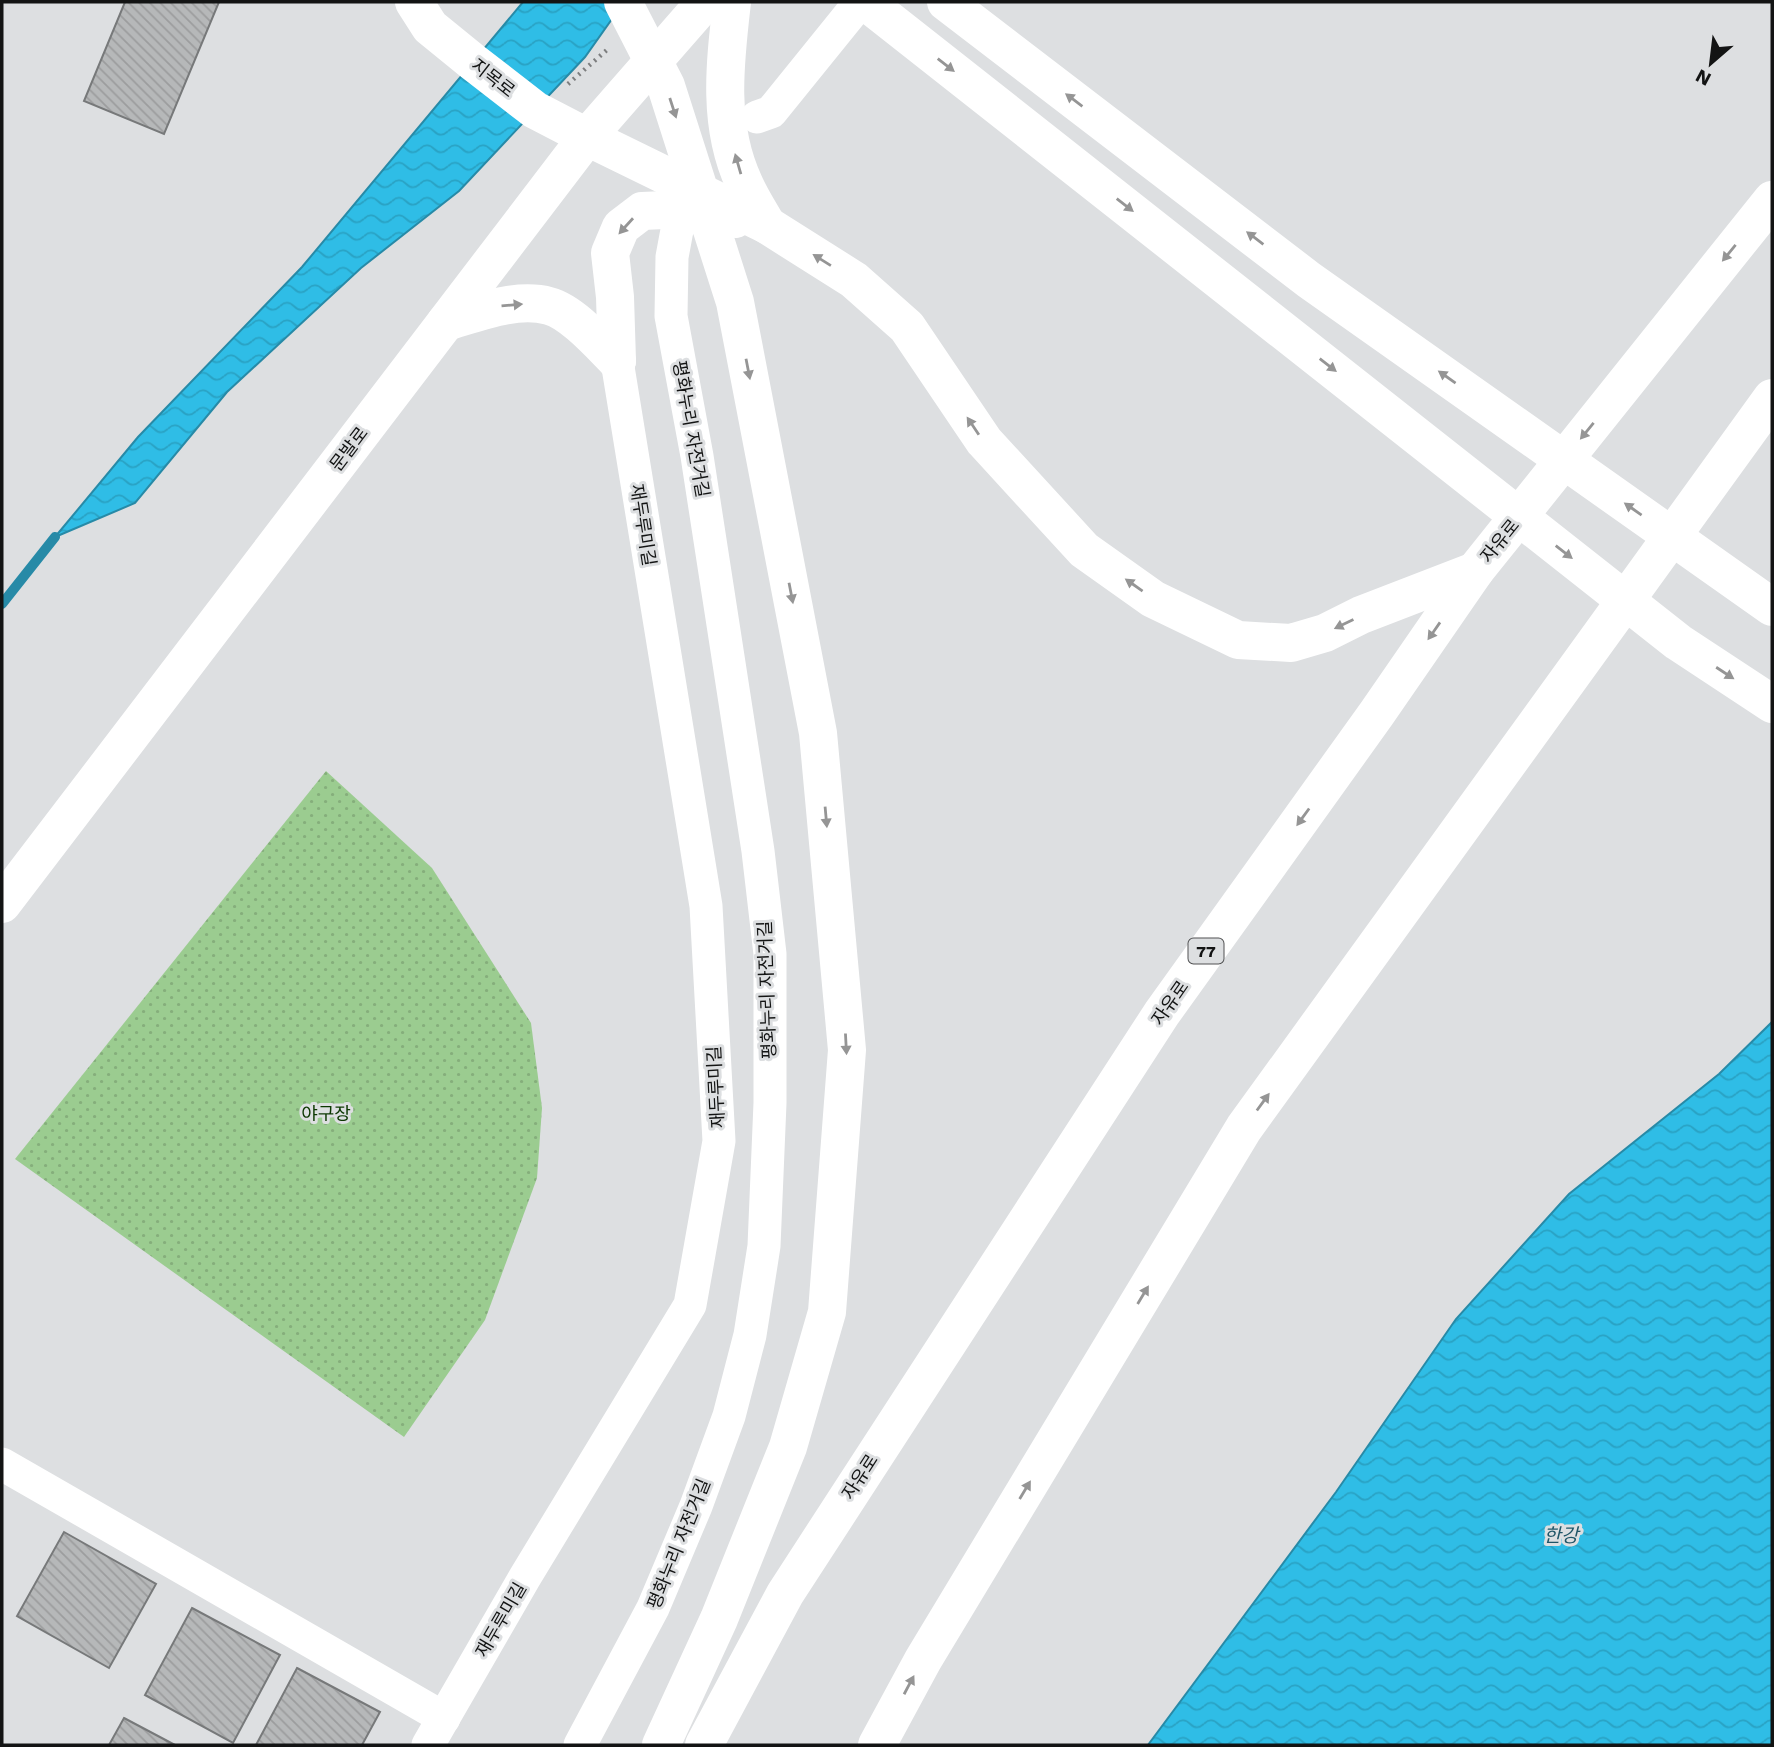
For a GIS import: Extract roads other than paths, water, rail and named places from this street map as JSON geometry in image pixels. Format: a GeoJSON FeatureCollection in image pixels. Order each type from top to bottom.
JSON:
{"type":"FeatureCollection","features":[{"type":"Feature","properties":{"kind":"main road","name":"지목로"},"geometry":{"type":"LineString","coordinates":[[414,2],[430,27],[535,110],[767,225]]}},
{"type":"Feature","properties":{"kind":"main road"},"geometry":{"type":"LineString","coordinates":[[623,2],[666,86],[735,302],[818,733],[847,1050],[827,1312],[788,1447],[719,1619],[661,1745]]}},
{"type":"Feature","properties":{"kind":"main road","name":"문발로"},"geometry":{"type":"LineString","coordinates":[[2,904],[587,137],[705,2]]}},
{"type":"Feature","properties":{"kind":"main road"},"geometry":{"type":"LineString","coordinates":[[732,2],[724,79],[727,128],[743,181],[767,225]]}},
{"type":"Feature","properties":{"kind":"main road"},"geometry":{"type":"LineString","coordinates":[[946,2],[1310,279],[1772,607]]}},
{"type":"Feature","properties":{"kind":"main road"},"geometry":{"type":"LineString","coordinates":[[879,12],[1678,642],[1772,704]]}},
{"type":"Feature","properties":{"kind":"main road","name":"자유로"},"geometry":{"type":"LineString","coordinates":[[704,1745],[785,1594],[1162,1013],[1475,572],[1772,200]]}},
{"type":"Feature","properties":{"kind":"main road"},"geometry":{"type":"LineString","coordinates":[[617,361],[615,297],[610,253],[621,227],[642,211],[688,209],[767,225],[855,280],[907,327],[984,441],[1084,550],[1153,598],[1238,640],[1291,643],[1325,633],[1361,615],[1475,572]]}},
{"type":"Feature","properties":{"kind":"main road"},"geometry":{"type":"LineString","coordinates":[[446,322],[509,304],[549,306],[578,323],[617,361]]}},
{"type":"Feature","properties":{"kind":"main road"},"geometry":{"type":"LineString","coordinates":[[877,1745],[923,1660],[1244,1128],[1772,398]]}},
{"type":"Feature","properties":{"kind":"street"},"geometry":{"type":"LineString","coordinates":[[757,117],[771,111],[860,2]]}},
{"type":"Feature","properties":{"kind":"street","name":"평화누리 자전거길"},"geometry":{"type":"LineString","coordinates":[[580,1745],[653,1608],[729,1416],[746,1349],[764,1247],[770,1103],[769,954],[758,851],[697,456],[671,316],[672,257],[677,230],[688,209]]}},
{"type":"Feature","properties":{"kind":"street","name":"재두루미길"},"geometry":{"type":"LineString","coordinates":[[436,1732],[525,1577],[690,1305],[719,1141],[706,906],[617,361]]}},
{"type":"Feature","properties":{"kind":"street"},"geometry":{"type":"LineString","coordinates":[[2,1464],[436,1732]]}},
{"type":"Feature","properties":{"kind":"water"},"geometry":{"type":"Polygon","coordinates":[[[523,2],[624,2],[585,57],[459,191],[361,268],[227,392],[135,503],[55,537],[138,437],[302,267],[523,2]]]}},
{"type":"Feature","properties":{"kind":"water","name":"한강"},"geometry":{"type":"Polygon","coordinates":[[[1772,1022],[1772,1745],[1148,1745],[1336,1492],[1456,1319],[1569,1194],[1719,1074],[1772,1022]]]}},
{"type":"Feature","properties":{"kind":"waterway"},"geometry":{"type":"LineString","coordinates":[[2,604],[55,537]]}},
{"type":"Feature","properties":{"kind":"park label","name":"야구장"},"geometry":{"type":"Point","coordinates":[326,1114]}}]}
